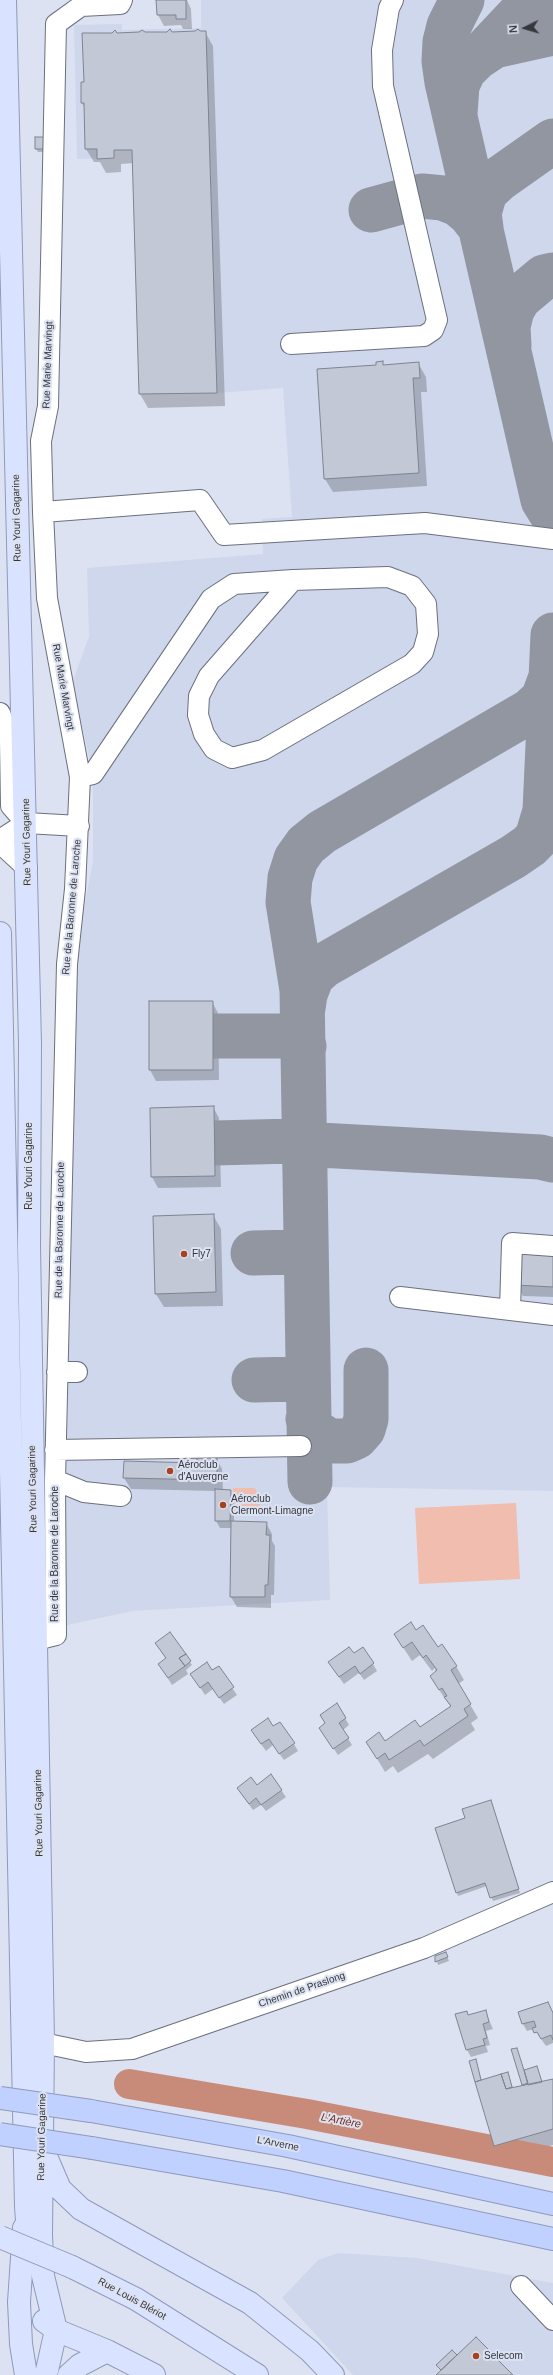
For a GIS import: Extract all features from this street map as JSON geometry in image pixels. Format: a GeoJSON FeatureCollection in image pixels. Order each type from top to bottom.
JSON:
{"type":"FeatureCollection","features":[{"type":"Feature","properties":{"kind":"highway","name":"L'Arverne"},"geometry":{"type":"LineString","coordinates":[[0,2098],[91,2111],[288,2146],[553,2204]]}},
{"type":"Feature","properties":{"kind":"highway"},"geometry":{"type":"LineString","coordinates":[[0,2134],[92,2148],[283,2181],[553,2239]]}},
{"type":"Feature","properties":{"kind":"main road","name":"Rue Youri Gagarine"},"geometry":{"type":"LineString","coordinates":[[5,0],[18,572],[27,868],[30,1043],[29,1246],[46,1637],[41,2235],[43,2276],[56,2330]]}},
{"type":"Feature","properties":{"kind":"main road"},"geometry":{"type":"LineString","coordinates":[[13,322],[22,249],[18,0]]}},
{"type":"Feature","properties":{"kind":"main road","name":"Rue Youri Gagarine"},"geometry":{"type":"LineString","coordinates":[[0,933],[26,2206]]}},
{"type":"Feature","properties":{"kind":"main road"},"geometry":{"type":"LineString","coordinates":[[42,2145],[60,2189],[81,2209],[250,2303],[310,2351],[333,2375]]}},
{"type":"Feature","properties":{"kind":"main road"},"geometry":{"type":"LineString","coordinates":[[26,2206],[35,2300],[39,2313],[46,2324],[56,2330],[106,2351],[154,2375]]}},
{"type":"Feature","properties":{"kind":"main road"},"geometry":{"type":"LineString","coordinates":[[26,2206],[19,2302],[21,2344],[26,2375]]}},
{"type":"Feature","properties":{"kind":"main road","name":"Rue Louis Blériot"},"geometry":{"type":"LineString","coordinates":[[0,2237],[72,2267],[136,2299],[257,2375]]}},
{"type":"Feature","properties":{"kind":"main road"},"geometry":{"type":"LineString","coordinates":[[46,2375],[56,2330]]}},
{"type":"Feature","properties":{"kind":"main road"},"geometry":{"type":"LineString","coordinates":[[69,2375],[80,2365],[106,2351]]}},
{"type":"Feature","properties":{"kind":"street","name":"Rue Marie Marvingt"},"geometry":{"type":"LineString","coordinates":[[79,826],[80,777],[47,598],[43,512],[41,441],[48,406],[56,24],[81,6],[120,4],[122,0]]}},
{"type":"Feature","properties":{"kind":"street"},"geometry":{"type":"LineString","coordinates":[[291,344],[424,336],[433,330],[437,320],[383,86],[382,50],[389,8],[393,0]]}},
{"type":"Feature","properties":{"kind":"street"},"geometry":{"type":"LineString","coordinates":[[43,512],[200,500],[224,535],[426,523],[553,539]]}},
{"type":"Feature","properties":{"kind":"street"},"geometry":{"type":"LineString","coordinates":[[80,777],[93,774],[211,599],[234,584],[293,580],[388,577],[412,586],[426,604],[428,634],[424,652],[412,664],[263,750],[232,758],[214,749],[204,734],[198,715],[198,696],[209,676],[293,580]]}},
{"type":"Feature","properties":{"kind":"street"},"geometry":{"type":"LineString","coordinates":[[0,713],[10,741],[11,806],[26,823]]}},
{"type":"Feature","properties":{"kind":"street"},"geometry":{"type":"LineString","coordinates":[[27,868],[0,842],[26,823],[79,826]]}},
{"type":"Feature","properties":{"kind":"street","name":"Rue de la Baronne de Laroche"},"geometry":{"type":"LineString","coordinates":[[46,1637],[55,1450],[66,964],[75,889],[79,826]]}},
{"type":"Feature","properties":{"kind":"street"},"geometry":{"type":"LineString","coordinates":[[510,1310],[512,1243],[553,1246]]}},
{"type":"Feature","properties":{"kind":"street"},"geometry":{"type":"LineString","coordinates":[[400,1297],[553,1315]]}},
{"type":"Feature","properties":{"kind":"street"},"geometry":{"type":"LineString","coordinates":[[57,1372],[77,1372]]}},
{"type":"Feature","properties":{"kind":"street"},"geometry":{"type":"LineString","coordinates":[[55,1450],[301,1446]]}},
{"type":"Feature","properties":{"kind":"street"},"geometry":{"type":"LineString","coordinates":[[54,1480],[84,1492],[121,1496]]}},
{"type":"Feature","properties":{"kind":"street","name":"Chemin de Praslong"},"geometry":{"type":"LineString","coordinates":[[43,2043],[86,2052],[132,2049],[424,1948],[553,1892]]}},
{"type":"Feature","properties":{"kind":"street"},"geometry":{"type":"LineString","coordinates":[[522,2286],[553,2320]]}},
{"type":"Feature","properties":{"kind":"shaded area"},"geometry":{"type":"Polygon","coordinates":[[[201,0],[553,0],[553,1491],[327,1487],[330,1600],[132,1611],[63,1626],[62,1525],[73,965],[93,861],[93,774],[72,683],[89,637],[87,568],[263,554],[262,519],[292,517],[283,388],[217,393],[139,394],[132,150],[114,150],[114,158],[77,159],[74,25],[122,24],[122,30],[201,28],[201,0]]]}},
{"type":"Feature","properties":{"kind":"shaded area"},"geometry":{"type":"Polygon","coordinates":[[[233,1488],[255,1488],[260,1499],[259,1512],[233,1513],[233,1488]]]}},
{"type":"Feature","properties":{"kind":"shaded area"},"geometry":{"type":"Polygon","coordinates":[[[516,1503],[520,1579],[419,1584],[415,1508],[516,1503]]]}},
{"type":"Feature","properties":{"kind":"shaded area"},"geometry":{"type":"Polygon","coordinates":[[[338,2253],[417,2258],[553,2283],[553,2375],[353,2375],[282,2298],[318,2260],[338,2253]]]}},
{"type":"Feature","properties":{"kind":"building"},"geometry":{"type":"Polygon","coordinates":[[[156,0],[186,0],[186,19],[176,19],[176,15],[157,15],[156,0]]]}},
{"type":"Feature","properties":{"kind":"building"},"geometry":{"type":"Polygon","coordinates":[[[170,29],[172,32],[195,31],[198,29],[200,31],[206,31],[217,393],[139,394],[132,150],[114,150],[114,158],[97,159],[97,149],[85,149],[84,103],[81,103],[81,82],[84,82],[82,33],[112,33],[115,30],[117,33],[139,32],[142,30],[145,32],[167,32],[170,29]]]}},
{"type":"Feature","properties":{"kind":"building"},"geometry":{"type":"Polygon","coordinates":[[[35,137],[45,137],[45,149],[35,149],[35,137]]]}},
{"type":"Feature","properties":{"kind":"building"},"geometry":{"type":"Polygon","coordinates":[[[383,361],[383,365],[419,362],[420,378],[413,378],[419,473],[324,479],[317,369],[376,365],[376,362],[383,361]]]}},
{"type":"Feature","properties":{"kind":"building"},"geometry":{"type":"Polygon","coordinates":[[[149,1001],[213,1001],[213,1070],[149,1070],[149,1001]]]}},
{"type":"Feature","properties":{"kind":"building"},"geometry":{"type":"Polygon","coordinates":[[[214,1106],[215,1176],[151,1177],[150,1108],[214,1106]]]}},
{"type":"Feature","properties":{"kind":"building","name":"Fly7"},"geometry":{"type":"Polygon","coordinates":[[[214,1214],[216,1292],[155,1294],[153,1216],[214,1214]]]}},
{"type":"Feature","properties":{"kind":"building"},"geometry":{"type":"Polygon","coordinates":[[[518,1247],[553,1249],[553,1287],[516,1285],[518,1247]]]}},
{"type":"Feature","properties":{"kind":"building","name":"Aéroclub d'Auvergne"},"geometry":{"type":"Polygon","coordinates":[[[197,1457],[217,1457],[217,1480],[123,1478],[124,1461],[197,1463],[197,1457]]]}},
{"type":"Feature","properties":{"kind":"building","name":"Aéroclub Clermont-Limagne"},"geometry":{"type":"Polygon","coordinates":[[[215,1489],[231,1490],[230,1521],[215,1521],[215,1489]]]}},
{"type":"Feature","properties":{"kind":"building"},"geometry":{"type":"Polygon","coordinates":[[[231,1521],[267,1522],[266,1535],[270,1535],[268,1585],[265,1585],[265,1597],[230,1597],[231,1521]]]}},
{"type":"Feature","properties":{"kind":"building"},"geometry":{"type":"Polygon","coordinates":[[[411,1622],[416,1630],[423,1625],[438,1647],[442,1644],[457,1666],[451,1670],[471,1704],[464,1709],[468,1716],[424,1746],[420,1740],[389,1760],[385,1753],[377,1759],[366,1742],[379,1732],[385,1741],[415,1720],[420,1727],[451,1706],[444,1697],[447,1696],[442,1688],[439,1690],[430,1676],[437,1670],[426,1655],[423,1658],[412,1642],[403,1648],[394,1634],[411,1622]]]}},
{"type":"Feature","properties":{"kind":"building"},"geometry":{"type":"Polygon","coordinates":[[[170,1632],[186,1654],[179,1658],[185,1666],[168,1678],[158,1664],[166,1658],[155,1643],[170,1632]]]}},
{"type":"Feature","properties":{"kind":"building"},"geometry":{"type":"Polygon","coordinates":[[[349,1647],[354,1653],[363,1647],[374,1663],[360,1674],[355,1666],[339,1677],[328,1662],[349,1647]]]}},
{"type":"Feature","properties":{"kind":"building"},"geometry":{"type":"Polygon","coordinates":[[[186,1654],[191,1661],[185,1666],[179,1658],[186,1654]]]}},
{"type":"Feature","properties":{"kind":"building"},"geometry":{"type":"Polygon","coordinates":[[[207,1662],[212,1670],[219,1666],[234,1687],[219,1698],[208,1682],[200,1688],[190,1674],[207,1662]]]}},
{"type":"Feature","properties":{"kind":"building"},"geometry":{"type":"Polygon","coordinates":[[[337,1703],[346,1718],[339,1723],[349,1738],[333,1749],[319,1728],[325,1723],[320,1715],[337,1703]]]}},
{"type":"Feature","properties":{"kind":"building"},"geometry":{"type":"Polygon","coordinates":[[[268,1718],[273,1726],[280,1722],[295,1743],[279,1754],[269,1739],[261,1744],[251,1730],[268,1718]]]}},
{"type":"Feature","properties":{"kind":"building"},"geometry":{"type":"Polygon","coordinates":[[[271,1774],[282,1790],[261,1805],[256,1798],[249,1804],[237,1788],[251,1777],[257,1785],[271,1774]]]}},
{"type":"Feature","properties":{"kind":"building"},"geometry":{"type":"Polygon","coordinates":[[[491,1800],[519,1889],[490,1898],[485,1883],[456,1893],[435,1828],[465,1818],[462,1809],[491,1800]]]}},
{"type":"Feature","properties":{"kind":"building"},"geometry":{"type":"Polygon","coordinates":[[[446,1952],[448,1957],[435,1962],[435,1956],[446,1952]]]}},
{"type":"Feature","properties":{"kind":"building"},"geometry":{"type":"Polygon","coordinates":[[[548,2002],[553,2013],[553,2040],[551,2035],[541,2039],[537,2032],[534,2033],[532,2028],[536,2027],[534,2021],[522,2024],[518,2012],[548,2002]]]}},
{"type":"Feature","properties":{"kind":"building"},"geometry":{"type":"Polygon","coordinates":[[[486,2010],[489,2022],[483,2024],[487,2038],[483,2039],[485,2045],[466,2050],[455,2014],[467,2011],[468,2015],[486,2010]]]}},
{"type":"Feature","properties":{"kind":"building"},"geometry":{"type":"Polygon","coordinates":[[[517,2048],[528,2083],[522,2085],[511,2049],[517,2048]]]}},
{"type":"Feature","properties":{"kind":"building"},"geometry":{"type":"Polygon","coordinates":[[[476,2059],[481,2080],[475,2082],[469,2061],[476,2059]]]}},
{"type":"Feature","properties":{"kind":"building"},"geometry":{"type":"Polygon","coordinates":[[[537,2066],[542,2082],[528,2085],[524,2070],[537,2066]]]}},
{"type":"Feature","properties":{"kind":"building"},"geometry":{"type":"Polygon","coordinates":[[[508,2072],[512,2087],[506,2089],[501,2074],[508,2072]]]}},
{"type":"Feature","properties":{"kind":"building"},"geometry":{"type":"Polygon","coordinates":[[[501,2074],[506,2089],[553,2079],[553,2129],[494,2146],[475,2082],[501,2074]]]}},
{"type":"Feature","properties":{"kind":"building","name":"Selecom"},"geometry":{"type":"Polygon","coordinates":[[[476,2337],[491,2352],[496,2352],[495,2357],[513,2375],[436,2375],[476,2337]]]}},
{"type":"Feature","properties":{"kind":"building"},"geometry":{"type":"Polygon","coordinates":[[[452,2350],[457,2355],[441,2370],[436,2365],[452,2350]]]}},
{"type":"Feature","properties":{"kind":"waterway","name":"L'Artière"},"geometry":{"type":"LineString","coordinates":[[129,2084],[307,2114],[553,2162]]}},
{"type":"Feature","properties":{"kind":"taxiway"},"geometry":{"type":"LineString","coordinates":[[462,0],[449,26],[445,42],[444,61],[447,82],[543,500],[553,516]]}},
{"type":"Feature","properties":{"kind":"taxiway"},"geometry":{"type":"LineString","coordinates":[[487,49],[533,0]]}},
{"type":"Feature","properties":{"kind":"taxiway"},"geometry":{"type":"LineString","coordinates":[[455,114],[457,85],[464,70],[476,58],[494,46],[553,33]]}},
{"type":"Feature","properties":{"kind":"taxiway"},"geometry":{"type":"LineString","coordinates":[[481,228],[479,213],[485,192],[499,179],[553,141]]}},
{"type":"Feature","properties":{"kind":"taxiway"},"geometry":{"type":"LineString","coordinates":[[371,210],[422,196],[443,198],[458,204],[470,214],[481,228]]}},
{"type":"Feature","properties":{"kind":"taxiway"},"geometry":{"type":"LineString","coordinates":[[509,346],[508,326],[512,310],[519,298],[544,277],[553,275]]}},
{"type":"Feature","properties":{"kind":"taxiway"},"geometry":{"type":"LineString","coordinates":[[303,1008],[305,994],[312,976],[323,966],[513,857],[529,846],[537,838],[545,811],[553,635]]}},
{"type":"Feature","properties":{"kind":"taxiway"},"geometry":{"type":"LineString","coordinates":[[310,1482],[302,990],[288,902],[290,878],[296,859],[306,845],[322,832],[530,711],[543,699],[551,677]]}},
{"type":"Feature","properties":{"kind":"taxiway"},"geometry":{"type":"LineString","coordinates":[[213,1036],[293,1036],[300,1039],[304,1046]]}},
{"type":"Feature","properties":{"kind":"taxiway"},"geometry":{"type":"LineString","coordinates":[[304,1128],[310,1139],[319,1145],[540,1157],[553,1160]]}},
{"type":"Feature","properties":{"kind":"taxiway"},"geometry":{"type":"LineString","coordinates":[[215,1143],[294,1141],[301,1138],[304,1128]]}},
{"type":"Feature","properties":{"kind":"taxiway"},"geometry":{"type":"LineString","coordinates":[[253,1253],[296,1252],[303,1248],[306,1241]]}},
{"type":"Feature","properties":{"kind":"taxiway"},"geometry":{"type":"LineString","coordinates":[[254,1380],[298,1379],[304,1376],[308,1370]]}},
{"type":"Feature","properties":{"kind":"taxiway"},"geometry":{"type":"LineString","coordinates":[[308,1419],[314,1431],[329,1441],[347,1441],[356,1437],[363,1429],[366,1419],[366,1370]]}},
{"type":"Feature","properties":{"kind":"place","name":"Fly7"},"geometry":{"type":"Point","coordinates":[184,1254]}},
{"type":"Feature","properties":{"kind":"place","name":"Aéroclub d'Auvergne"},"geometry":{"type":"Point","coordinates":[170,1471]}},
{"type":"Feature","properties":{"kind":"place","name":"Aéroclub Clermont-Limagne"},"geometry":{"type":"Point","coordinates":[223,1505]}},
{"type":"Feature","properties":{"kind":"place","name":"Selecom"},"geometry":{"type":"Point","coordinates":[476,2356]}}]}
